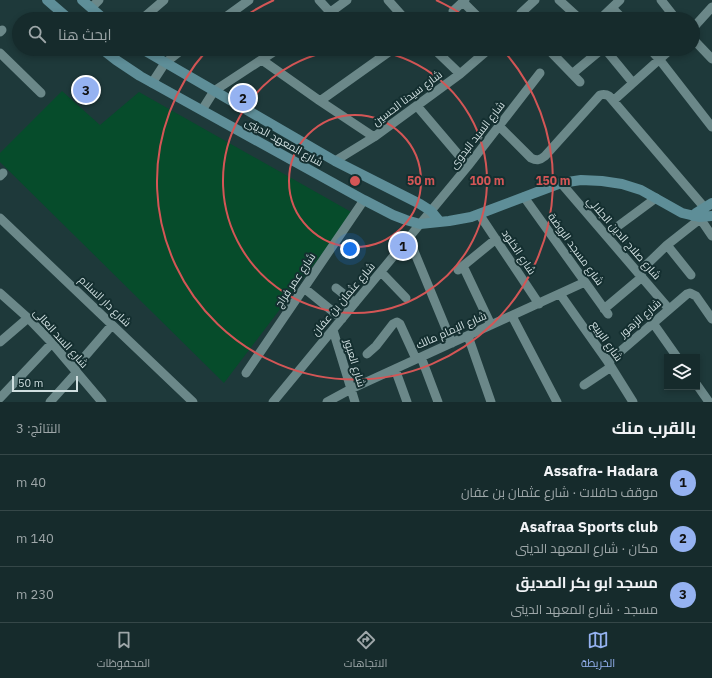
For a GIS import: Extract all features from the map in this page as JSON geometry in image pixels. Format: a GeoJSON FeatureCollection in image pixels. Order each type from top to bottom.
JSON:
{"type":"FeatureCollection","features":[{"type":"Feature","properties":{"kind":"street"},"geometry":{"type":"LineString","coordinates":[[47,0],[61,12]]}},
{"type":"Feature","properties":{"kind":"street"},"geometry":{"type":"LineString","coordinates":[[82,0],[96,12]]}},
{"type":"Feature","properties":{"kind":"street"},"geometry":{"type":"LineString","coordinates":[[91,8],[99,0]]}},
{"type":"Feature","properties":{"kind":"street"},"geometry":{"type":"LineString","coordinates":[[150,12],[164,0]]}},
{"type":"Feature","properties":{"kind":"street"},"geometry":{"type":"LineString","coordinates":[[233,12],[249,0]]}},
{"type":"Feature","properties":{"kind":"street"},"geometry":{"type":"LineString","coordinates":[[319,0],[330,12],[347,0]]}},
{"type":"Feature","properties":{"kind":"street"},"geometry":{"type":"LineString","coordinates":[[388,0],[399,12]]}},
{"type":"Feature","properties":{"kind":"street"},"geometry":{"type":"LineString","coordinates":[[523,12],[535,0]]}},
{"type":"Feature","properties":{"kind":"street"},"geometry":{"type":"LineString","coordinates":[[559,0],[572,12]]}},
{"type":"Feature","properties":{"kind":"street"},"geometry":{"type":"LineString","coordinates":[[608,12],[620,0]]}},
{"type":"Feature","properties":{"kind":"street"},"geometry":{"type":"LineString","coordinates":[[661,0],[670,12]]}},
{"type":"Feature","properties":{"kind":"street"},"geometry":{"type":"LineString","coordinates":[[453,11],[464,1],[474,12]]}},
{"type":"Feature","properties":{"kind":"street"},"geometry":{"type":"LineString","coordinates":[[700,20],[712,7]]}},
{"type":"Feature","properties":{"kind":"street"},"geometry":{"type":"LineString","coordinates":[[612,8],[616,12]]}},
{"type":"Feature","properties":{"kind":"street"},"geometry":{"type":"LineString","coordinates":[[700,46],[712,59]]}},
{"type":"Feature","properties":{"kind":"street"},"geometry":{"type":"LineString","coordinates":[[0,53],[41,93]]}},
{"type":"Feature","properties":{"kind":"street","name":"شارع المعهد الدينى"},"geometry":{"type":"LineString","coordinates":[[112,56],[152,83],[364,200],[392,215],[420,224],[460,219],[480,214],[561,183],[581,180],[622,184],[641,190],[682,213],[701,212]]}},
{"type":"Feature","properties":{"kind":"street","name":"شارع المعهد الدينى"},"geometry":{"type":"LineString","coordinates":[[154,56],[336,161],[420,204],[430,211],[440,222]]}},
{"type":"Feature","properties":{"kind":"street"},"geometry":{"type":"LineString","coordinates":[[152,83],[165,63],[174,56]]}},
{"type":"Feature","properties":{"kind":"street"},"geometry":{"type":"LineString","coordinates":[[202,110],[214,91],[268,56]]}},
{"type":"Feature","properties":{"kind":"street"},"geometry":{"type":"LineString","coordinates":[[320,101],[383,56]]}},
{"type":"Feature","properties":{"kind":"street"},"geometry":{"type":"LineString","coordinates":[[441,56],[460,74]]}},
{"type":"Feature","properties":{"kind":"street","name":"شارع سيدنا الحسين"},"geometry":{"type":"LineString","coordinates":[[336,161],[374,137],[417,106],[460,74],[481,56]]}},
{"type":"Feature","properties":{"kind":"street"},"geometry":{"type":"LineString","coordinates":[[555,56],[580,82]]}},
{"type":"Feature","properties":{"kind":"street"},"geometry":{"type":"LineString","coordinates":[[572,74],[594,56]]}},
{"type":"Feature","properties":{"kind":"street"},"geometry":{"type":"LineString","coordinates":[[611,56],[633,83]]}},
{"type":"Feature","properties":{"kind":"street"},"geometry":{"type":"LineString","coordinates":[[656,56],[712,127]]}},
{"type":"Feature","properties":{"kind":"street"},"geometry":{"type":"LineString","coordinates":[[613,101],[663,56]]}},
{"type":"Feature","properties":{"kind":"street"},"geometry":{"type":"LineString","coordinates":[[262,60],[374,137]]}},
{"type":"Feature","properties":{"kind":"street","name":"شارع السيد البدوى"},"geometry":{"type":"LineString","coordinates":[[430,211],[468,166],[540,73]]}},
{"type":"Feature","properties":{"kind":"street"},"geometry":{"type":"LineString","coordinates":[[499,126],[531,158],[536,161],[541,160],[600,95],[606,94],[701,212],[712,236]]}},
{"type":"Feature","properties":{"kind":"street"},"geometry":{"type":"LineString","coordinates":[[417,106],[468,166]]}},
{"type":"Feature","properties":{"kind":"street","name":"شارع صلاح الدين الجلالي"},"geometry":{"type":"LineString","coordinates":[[561,183],[669,308]]}},
{"type":"Feature","properties":{"kind":"street","name":"شارع مسجد الروضة"},"geometry":{"type":"LineString","coordinates":[[524,197],[606,312],[640,275]]}},
{"type":"Feature","properties":{"kind":"street"},"geometry":{"type":"LineString","coordinates":[[606,235],[656,198]]}},
{"type":"Feature","properties":{"kind":"street","name":"شارع عمر فراج"},"geometry":{"type":"LineString","coordinates":[[246,373],[364,200]]}},
{"type":"Feature","properties":{"kind":"street","name":"شارع عثمان بن عفان"},"geometry":{"type":"LineString","coordinates":[[277,400],[409,239],[430,211]]}},
{"type":"Feature","properties":{"kind":"street"},"geometry":{"type":"LineString","coordinates":[[701,212],[712,216]]}},
{"type":"Feature","properties":{"kind":"street"},"geometry":{"type":"LineString","coordinates":[[640,275],[701,212]]}},
{"type":"Feature","properties":{"kind":"street","name":"شارع الخلود"},"geometry":{"type":"LineString","coordinates":[[480,214],[539,304]]}},
{"type":"Feature","properties":{"kind":"street","name":"شارع دار السلام"},"geometry":{"type":"LineString","coordinates":[[0,218],[193,402]]}},
{"type":"Feature","properties":{"kind":"street"},"geometry":{"type":"LineString","coordinates":[[409,239],[452,343]]}},
{"type":"Feature","properties":{"kind":"street"},"geometry":{"type":"LineString","coordinates":[[491,326],[460,268],[496,239]]}},
{"type":"Feature","properties":{"kind":"street"},"geometry":{"type":"LineString","coordinates":[[668,245],[691,275]]}},
{"type":"Feature","properties":{"kind":"street"},"geometry":{"type":"LineString","coordinates":[[381,272],[406,298]]}},
{"type":"Feature","properties":{"kind":"street","name":"شارع الإمام مالك"},"geometry":{"type":"LineString","coordinates":[[327,402],[351,389],[585,282]]}},
{"type":"Feature","properties":{"kind":"street"},"geometry":{"type":"LineString","coordinates":[[304,288],[342,319]]}},
{"type":"Feature","properties":{"kind":"street"},"geometry":{"type":"LineString","coordinates":[[336,288],[355,303]]}},
{"type":"Feature","properties":{"kind":"street","name":"شارع السد العالى"},"geometry":{"type":"LineString","coordinates":[[0,293],[28,318],[52,343],[102,402]]}},
{"type":"Feature","properties":{"kind":"street","name":"شارع الزهور"},"geometry":{"type":"LineString","coordinates":[[584,385],[609,365],[652,323],[684,295],[690,293],[696,296],[712,319]]}},
{"type":"Feature","properties":{"kind":"street","name":"شارع الربيع"},"geometry":{"type":"LineString","coordinates":[[560,294],[633,402]]}},
{"type":"Feature","properties":{"kind":"street"},"geometry":{"type":"LineString","coordinates":[[512,316],[557,402]]}},
{"type":"Feature","properties":{"kind":"street"},"geometry":{"type":"LineString","coordinates":[[0,342],[28,318]]}},
{"type":"Feature","properties":{"kind":"street"},"geometry":{"type":"LineString","coordinates":[[367,354],[376,346],[393,324],[397,322],[400,324],[418,358],[438,402]]}},
{"type":"Feature","properties":{"kind":"street"},"geometry":{"type":"LineString","coordinates":[[652,323],[675,354]]}},
{"type":"Feature","properties":{"kind":"street"},"geometry":{"type":"LineString","coordinates":[[50,402],[112,325]]}},
{"type":"Feature","properties":{"kind":"street","name":"شارع العبور"},"geometry":{"type":"LineString","coordinates":[[333,330],[355,402]]}},
{"type":"Feature","properties":{"kind":"street"},"geometry":{"type":"LineString","coordinates":[[468,336],[491,402]]}},
{"type":"Feature","properties":{"kind":"street"},"geometry":{"type":"LineString","coordinates":[[0,398],[52,343]]}},
{"type":"Feature","properties":{"kind":"street"},"geometry":{"type":"LineString","coordinates":[[395,369],[407,402]]}},
{"type":"Feature","properties":{"kind":"street"},"geometry":{"type":"LineString","coordinates":[[700,389],[709,402]]}},
{"type":"Feature","properties":{"kind":"green space"},"geometry":{"type":"Polygon","coordinates":[[[62,91],[100,125],[139,92],[353,213],[224,383],[0,162],[0,153],[62,91]]]}},
{"type":"Feature","properties":{"kind":"place","name":"مسجد ابو بكر الصديق"},"geometry":{"type":"Point","coordinates":[86,90]}},
{"type":"Feature","properties":{"kind":"place","name":"Asafraa Sports club"},"geometry":{"type":"Point","coordinates":[243,98]}},
{"type":"Feature","properties":{"kind":"place","name":"Assafra- Hadara"},"geometry":{"type":"Point","coordinates":[403,246]}}]}
